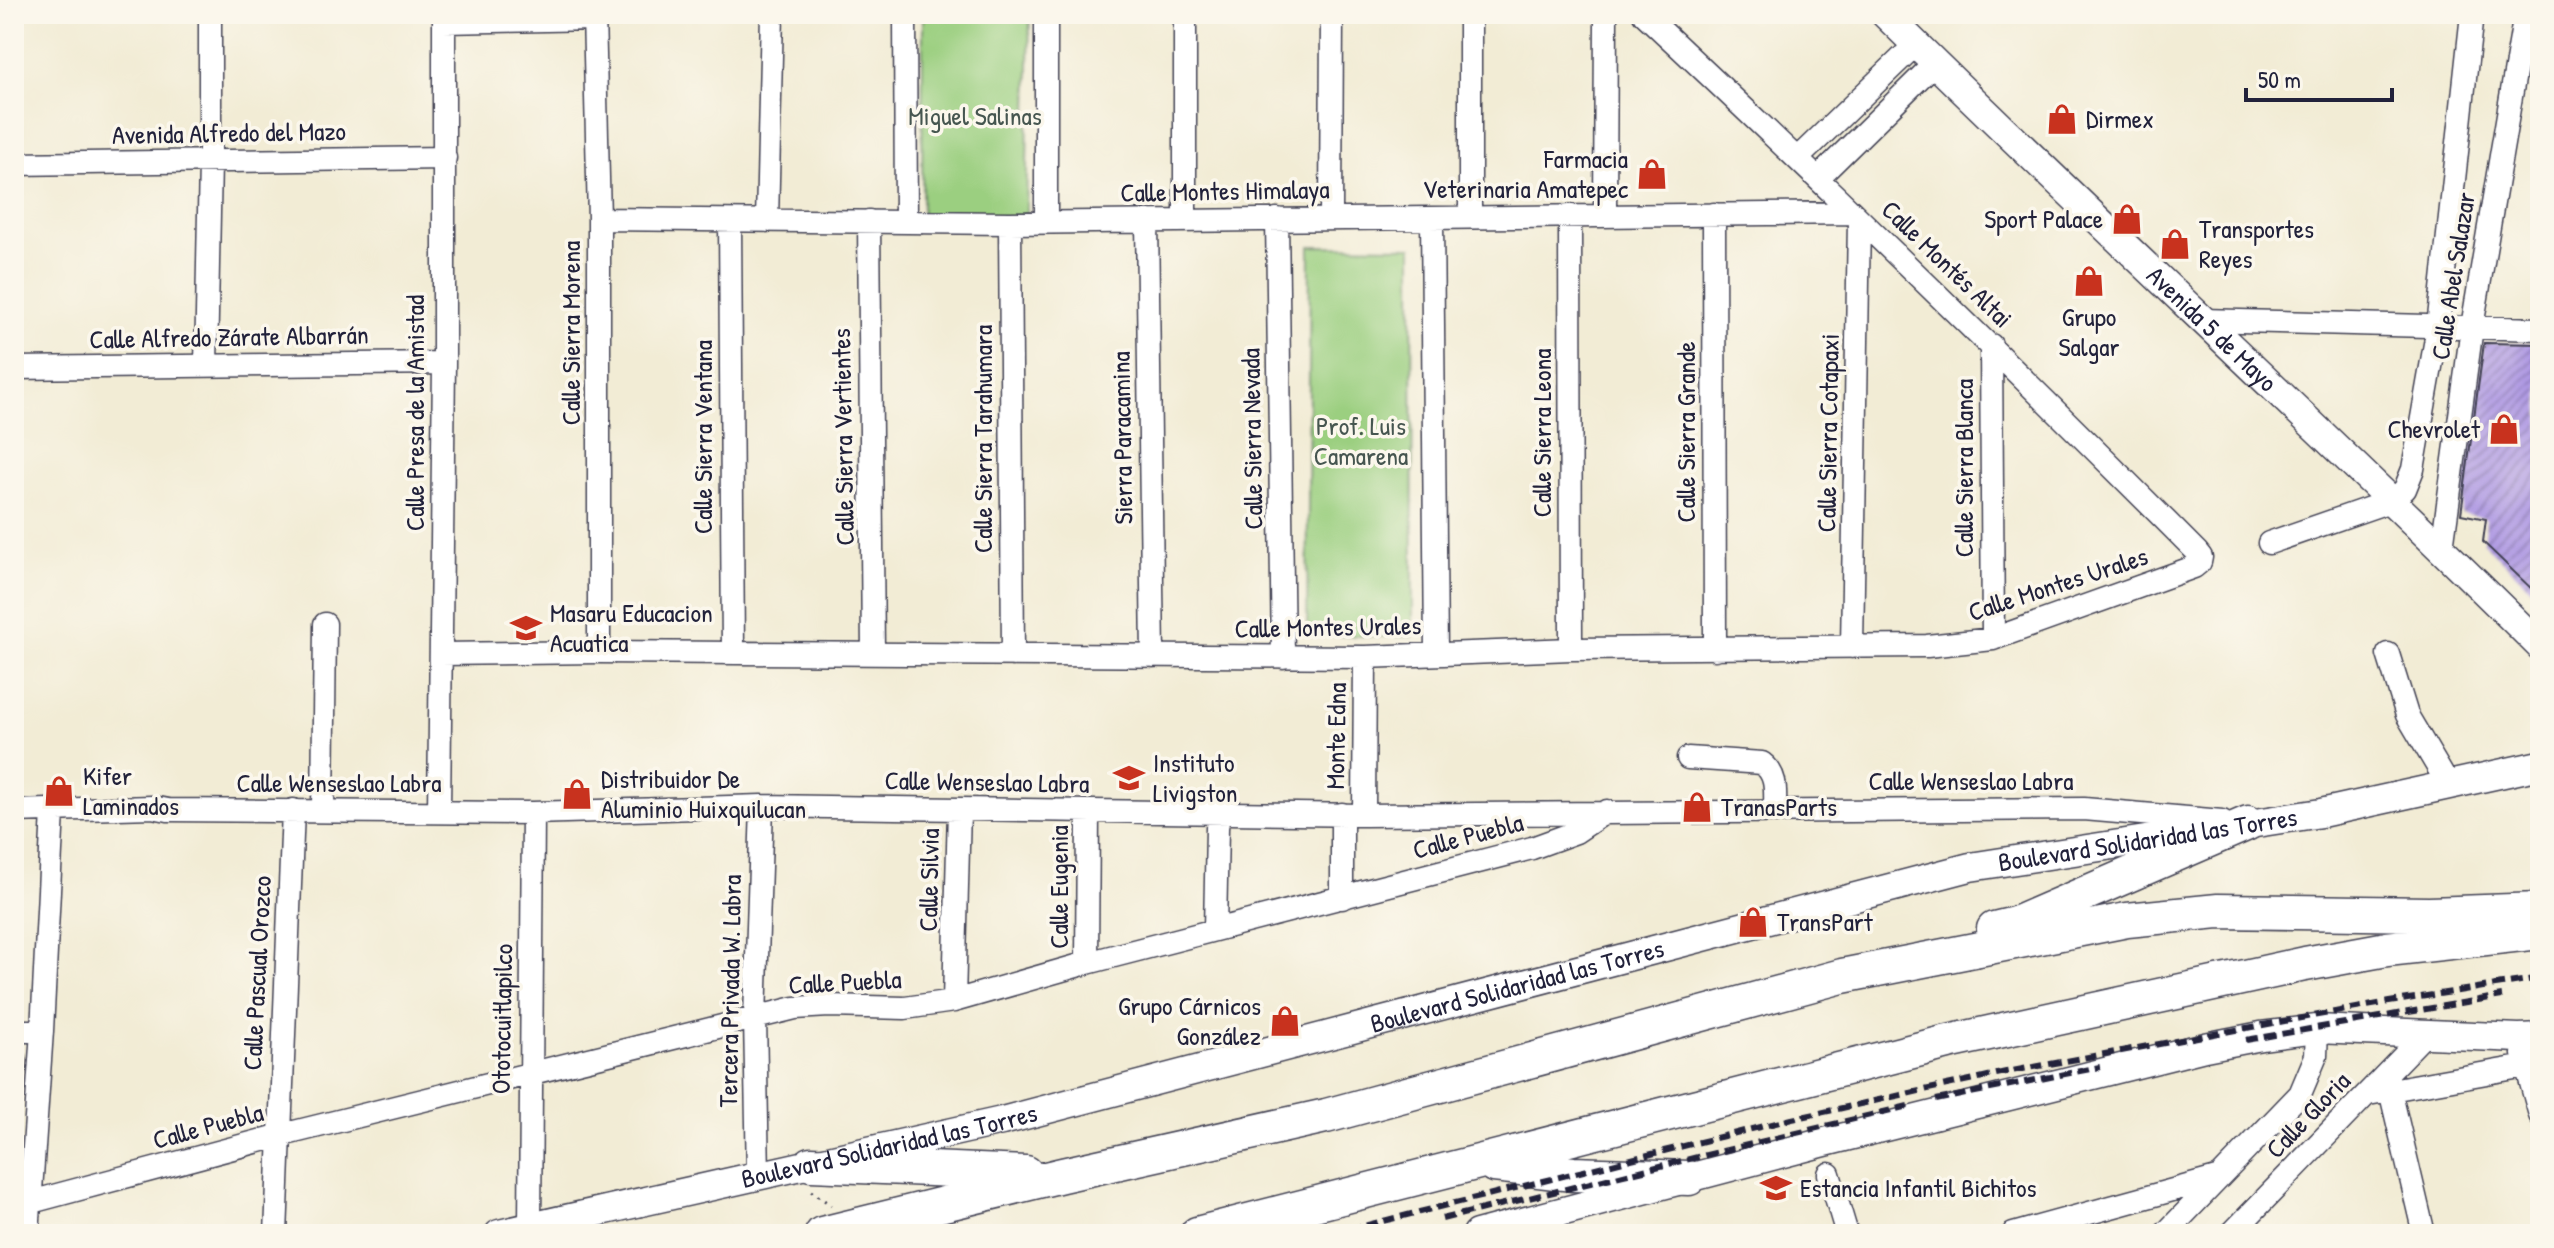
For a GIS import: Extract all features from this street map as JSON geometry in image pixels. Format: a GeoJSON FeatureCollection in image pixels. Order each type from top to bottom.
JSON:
{"type":"FeatureCollection","features":[{"type":"Feature","properties":{"kind":"highway"},"geometry":{"type":"LineString","coordinates":[[1842,976],[1911,951],[2015,924],[2248,823]]}},
{"type":"Feature","properties":{"kind":"highway"},"geometry":{"type":"LineString","coordinates":[[822,1234],[1062,1175],[1326,1116],[1842,976],[2127,920],[2218,911],[2429,914],[2540,910]]}},
{"type":"Feature","properties":{"kind":"highway"},"geometry":{"type":"LineString","coordinates":[[1197,1234],[1948,1042],[2305,964],[2387,949],[2540,932]]}},
{"type":"Feature","properties":{"kind":"highway"},"geometry":{"type":"LineString","coordinates":[[1474,1162],[1573,1174],[1689,1178]]}},
{"type":"Feature","properties":{"kind":"highway"},"geometry":{"type":"LineString","coordinates":[[784,1170],[1062,1175]]}},
{"type":"Feature","properties":{"kind":"main road","name":"Avenida 5 de Mayo"},"geometry":{"type":"LineString","coordinates":[[1885,14],[2393,500],[2540,646]]}},
{"type":"Feature","properties":{"kind":"main road"},"geometry":{"type":"LineString","coordinates":[[2510,773],[2540,755]]}},
{"type":"Feature","properties":{"kind":"main road","name":"Boulevard Solidaridad las Torres"},"geometry":{"type":"LineString","coordinates":[[499,1234],[1002,1121],[1970,867],[2321,813],[2540,765]]}},
{"type":"Feature","properties":{"kind":"main road"},"geometry":{"type":"LineString","coordinates":[[1477,1234],[2205,1047],[2261,1036],[2317,1029],[2425,1034],[2528,1047]]}},
{"type":"Feature","properties":{"kind":"street"},"geometry":{"type":"LineString","coordinates":[[206,365],[210,14]]}},
{"type":"Feature","properties":{"kind":"street"},"geometry":{"type":"LineString","coordinates":[[767,221],[772,14]]}},
{"type":"Feature","properties":{"kind":"street"},"geometry":{"type":"LineString","coordinates":[[905,14],[906,221]]}},
{"type":"Feature","properties":{"kind":"street"},"geometry":{"type":"LineString","coordinates":[[1046,14],[1046,222]]}},
{"type":"Feature","properties":{"kind":"street"},"geometry":{"type":"LineString","coordinates":[[1185,14],[1185,220]]}},
{"type":"Feature","properties":{"kind":"street"},"geometry":{"type":"LineString","coordinates":[[1331,217],[1332,14]]}},
{"type":"Feature","properties":{"kind":"street"},"geometry":{"type":"LineString","coordinates":[[1470,14],[1470,217]]}},
{"type":"Feature","properties":{"kind":"street"},"geometry":{"type":"LineString","coordinates":[[1605,216],[1606,14]]}},
{"type":"Feature","properties":{"kind":"street","name":"Calle Montés Altai"},"geometry":{"type":"LineString","coordinates":[[1644,14],[1991,345],[2197,552],[2200,562]]}},
{"type":"Feature","properties":{"kind":"street","name":"Calle Abel Salazar"},"geometry":{"type":"LineString","coordinates":[[2393,500],[2405,489],[2413,469],[2438,327],[2472,14]]}},
{"type":"Feature","properties":{"kind":"street","name":"Calle Abel Salazar"},"geometry":{"type":"LineString","coordinates":[[2442,548],[2472,327],[2525,14]]}},
{"type":"Feature","properties":{"kind":"street"},"geometry":{"type":"LineString","coordinates":[[444,18],[594,16]]}},
{"type":"Feature","properties":{"kind":"street","name":"Calle Sierra Morena"},"geometry":{"type":"LineString","coordinates":[[594,16],[599,219],[599,652]]}},
{"type":"Feature","properties":{"kind":"street","name":"Calle Presa de la Amistad"},"geometry":{"type":"LineString","coordinates":[[439,812],[444,18]]}},
{"type":"Feature","properties":{"kind":"street"},"geometry":{"type":"LineString","coordinates":[[1798,158],[1925,53]]}},
{"type":"Feature","properties":{"kind":"street"},"geometry":{"type":"LineString","coordinates":[[1818,178],[1925,53]]}},
{"type":"Feature","properties":{"kind":"street","name":"Avenida Alfredo del Mazo"},"geometry":{"type":"LineString","coordinates":[[14,164],[445,158]]}},
{"type":"Feature","properties":{"kind":"street","name":"Calle Sierra Grande"},"geometry":{"type":"LineString","coordinates":[[1714,214],[1715,649]]}},
{"type":"Feature","properties":{"kind":"street","name":"Calle Sierra Leona"},"geometry":{"type":"LineString","coordinates":[[1570,216],[1571,649]]}},
{"type":"Feature","properties":{"kind":"street","name":"Calle Montes Himalaya"},"geometry":{"type":"LineString","coordinates":[[599,219],[1010,223],[1331,217],[1856,216]]}},
{"type":"Feature","properties":{"kind":"street","name":"Calle Sierra Cotapaxi"},"geometry":{"type":"LineString","coordinates":[[1852,647],[1856,216]]}},
{"type":"Feature","properties":{"kind":"street"},"geometry":{"type":"LineString","coordinates":[[1432,218],[1436,653]]}},
{"type":"Feature","properties":{"kind":"street","name":"Calle Sierra Nevada"},"geometry":{"type":"LineString","coordinates":[[1277,219],[1283,657]]}},
{"type":"Feature","properties":{"kind":"street","name":"Calle Sierra Ventana"},"geometry":{"type":"LineString","coordinates":[[730,221],[733,653]]}},
{"type":"Feature","properties":{"kind":"street","name":"Calle Sierra Vertientes"},"geometry":{"type":"LineString","coordinates":[[869,221],[873,653]]}},
{"type":"Feature","properties":{"kind":"street","name":"Sierra Paracamina"},"geometry":{"type":"LineString","coordinates":[[1147,221],[1153,656]]}},
{"type":"Feature","properties":{"kind":"street","name":"Calle Sierra Tarahumara"},"geometry":{"type":"LineString","coordinates":[[1010,223],[1013,655]]}},
{"type":"Feature","properties":{"kind":"street"},"geometry":{"type":"LineString","coordinates":[[2202,320],[2540,329]]}},
{"type":"Feature","properties":{"kind":"street","name":"Calle Sierra Blanca"},"geometry":{"type":"LineString","coordinates":[[1991,345],[1993,639]]}},
{"type":"Feature","properties":{"kind":"street","name":"Calle Alfredo Zárate Albarrán"},"geometry":{"type":"LineString","coordinates":[[14,368],[444,363]]}},
{"type":"Feature","properties":{"kind":"street"},"geometry":{"type":"LineString","coordinates":[[2269,543],[2393,500]]}},
{"type":"Feature","properties":{"kind":"street","name":"Calle Montes Urales"},"geometry":{"type":"LineString","coordinates":[[441,654],[599,652],[1365,657],[1571,649],[1927,646],[1993,639],[2194,567],[2200,562]]}},
{"type":"Feature","properties":{"kind":"street"},"geometry":{"type":"LineString","coordinates":[[323,811],[325,624]]}},
{"type":"Feature","properties":{"kind":"street"},"geometry":{"type":"LineString","coordinates":[[2388,654],[2407,715],[2449,786]]}},
{"type":"Feature","properties":{"kind":"street","name":"Monte Edna"},"geometry":{"type":"LineString","coordinates":[[1342,898],[1353,815],[1365,657]]}},
{"type":"Feature","properties":{"kind":"street"},"geometry":{"type":"LineString","coordinates":[[1688,758],[1762,763],[1771,770],[1775,782],[1775,810]]}},
{"type":"Feature","properties":{"kind":"street","name":"Calle Wenseslao Labra"},"geometry":{"type":"LineString","coordinates":[[14,811],[152,807],[168,810],[533,813],[762,806],[1353,815],[2084,809],[2248,823]]}},
{"type":"Feature","properties":{"kind":"street","name":"Tercera Privada W. Labra"},"geometry":{"type":"LineString","coordinates":[[762,806],[755,1018],[784,1170]]}},
{"type":"Feature","properties":{"kind":"street","name":"Calle Silvia"},"geometry":{"type":"LineString","coordinates":[[954,1001],[959,809]]}},
{"type":"Feature","properties":{"kind":"street","name":"Calle Pascual Orozco"},"geometry":{"type":"LineString","coordinates":[[276,1234],[293,810]]}},
{"type":"Feature","properties":{"kind":"street"},"geometry":{"type":"LineString","coordinates":[[28,1234],[53,811]]}},
{"type":"Feature","properties":{"kind":"street","name":"Calle Puebla"},"geometry":{"type":"LineString","coordinates":[[31,1202],[278,1136],[795,1008],[893,1008],[954,1001],[1087,963],[1532,848],[1576,832],[1607,811]]}},
{"type":"Feature","properties":{"kind":"street","name":"Calle Eugenia"},"geometry":{"type":"LineString","coordinates":[[1087,963],[1088,812]]}},
{"type":"Feature","properties":{"kind":"street"},"geometry":{"type":"LineString","coordinates":[[1215,930],[1219,812]]}},
{"type":"Feature","properties":{"kind":"street","name":"Ototocuitlapilco"},"geometry":{"type":"LineString","coordinates":[[530,1226],[533,813]]}},
{"type":"Feature","properties":{"kind":"street","name":"Calle Gloria"},"geometry":{"type":"LineString","coordinates":[[2165,1234],[2300,1094],[2316,1056],[2317,1029]]}},
{"type":"Feature","properties":{"kind":"street"},"geometry":{"type":"LineString","coordinates":[[14,1031],[42,1031]]}},
{"type":"Feature","properties":{"kind":"street","name":"Calle Gloria"},"geometry":{"type":"LineString","coordinates":[[2231,1234],[2379,1092],[2425,1034]]}},
{"type":"Feature","properties":{"kind":"street"},"geometry":{"type":"LineString","coordinates":[[2419,1231],[2379,1092],[2528,1047],[2540,1115]]}},
{"type":"Feature","properties":{"kind":"street"},"geometry":{"type":"LineString","coordinates":[[1829,1174],[1847,1234]]}},
{"type":"Feature","properties":{"kind":"street"},"geometry":{"type":"LineString","coordinates":[[2013,1234],[2222,1177]]}},
{"type":"Feature","properties":{"kind":"path"},"geometry":{"type":"LineString","coordinates":[[784,1170],[859,1225]]}},
{"type":"Feature","properties":{"kind":"green space","name":"Miguel Salinas"},"geometry":{"type":"Polygon","coordinates":[[[923,14],[1030,14],[1026,218],[922,218],[923,14]]]}},
{"type":"Feature","properties":{"kind":"green space","name":"Prof. Luis Camarena"},"geometry":{"type":"Polygon","coordinates":[[[1310,246],[1412,247],[1413,637],[1307,635],[1310,246]]]}},
{"type":"Feature","properties":{"kind":"building","name":"Chevrolet"},"geometry":{"type":"Polygon","coordinates":[[[2484,343],[2540,344],[2540,597],[2483,542],[2486,519],[2461,514],[2484,343]]]}},
{"type":"Feature","properties":{"kind":"railway"},"geometry":{"type":"LineString","coordinates":[[1331,1234],[1792,1119],[2006,1072],[2389,1002],[2540,978]]}},
{"type":"Feature","properties":{"kind":"railway"},"geometry":{"type":"LineString","coordinates":[[2246,1040],[2502,996]]}},
{"type":"Feature","properties":{"kind":"railway"},"geometry":{"type":"LineString","coordinates":[[1936,1100],[2100,1067]]}},
{"type":"Feature","properties":{"kind":"railway"},"geometry":{"type":"LineString","coordinates":[[1442,1219],[1908,1106]]}},
{"type":"Feature","properties":{"kind":"place","name":"Dirmex"},"geometry":{"type":"Point","coordinates":[2062,119]}},
{"type":"Feature","properties":{"kind":"place","name":"Farmacia Veterinaria Amatepec"},"geometry":{"type":"Point","coordinates":[1652,174]}},
{"type":"Feature","properties":{"kind":"place","name":"Sport Palace"},"geometry":{"type":"Point","coordinates":[2127,219]}},
{"type":"Feature","properties":{"kind":"place","name":"Transportes Reyes"},"geometry":{"type":"Point","coordinates":[2175,244]}},
{"type":"Feature","properties":{"kind":"place","name":"Grupo Salgar"},"geometry":{"type":"Point","coordinates":[2089,281]}},
{"type":"Feature","properties":{"kind":"place","name":"Chevrolet"},"geometry":{"type":"Point","coordinates":[2504,429]}},
{"type":"Feature","properties":{"kind":"place","name":"Masaru Educacion Acuatica"},"geometry":{"type":"Point","coordinates":[526,628]}},
{"type":"Feature","properties":{"kind":"place","name":"Instituto Livigston"},"geometry":{"type":"Point","coordinates":[1129,778]}},
{"type":"Feature","properties":{"kind":"place","name":"Kifer Laminados"},"geometry":{"type":"Point","coordinates":[59,791]}},
{"type":"Feature","properties":{"kind":"place","name":"Distribuidor De Aluminio Huixquilucan"},"geometry":{"type":"Point","coordinates":[577,794]}},
{"type":"Feature","properties":{"kind":"place","name":"TranasParts"},"geometry":{"type":"Point","coordinates":[1697,807]}},
{"type":"Feature","properties":{"kind":"place","name":"TransPart"},"geometry":{"type":"Point","coordinates":[1753,922]}},
{"type":"Feature","properties":{"kind":"place","name":"Grupo Cárnicos González"},"geometry":{"type":"Point","coordinates":[1285,1021]}},
{"type":"Feature","properties":{"kind":"place","name":"Estancia Infantil Bichitos"},"geometry":{"type":"Point","coordinates":[1776,1188]}}]}
